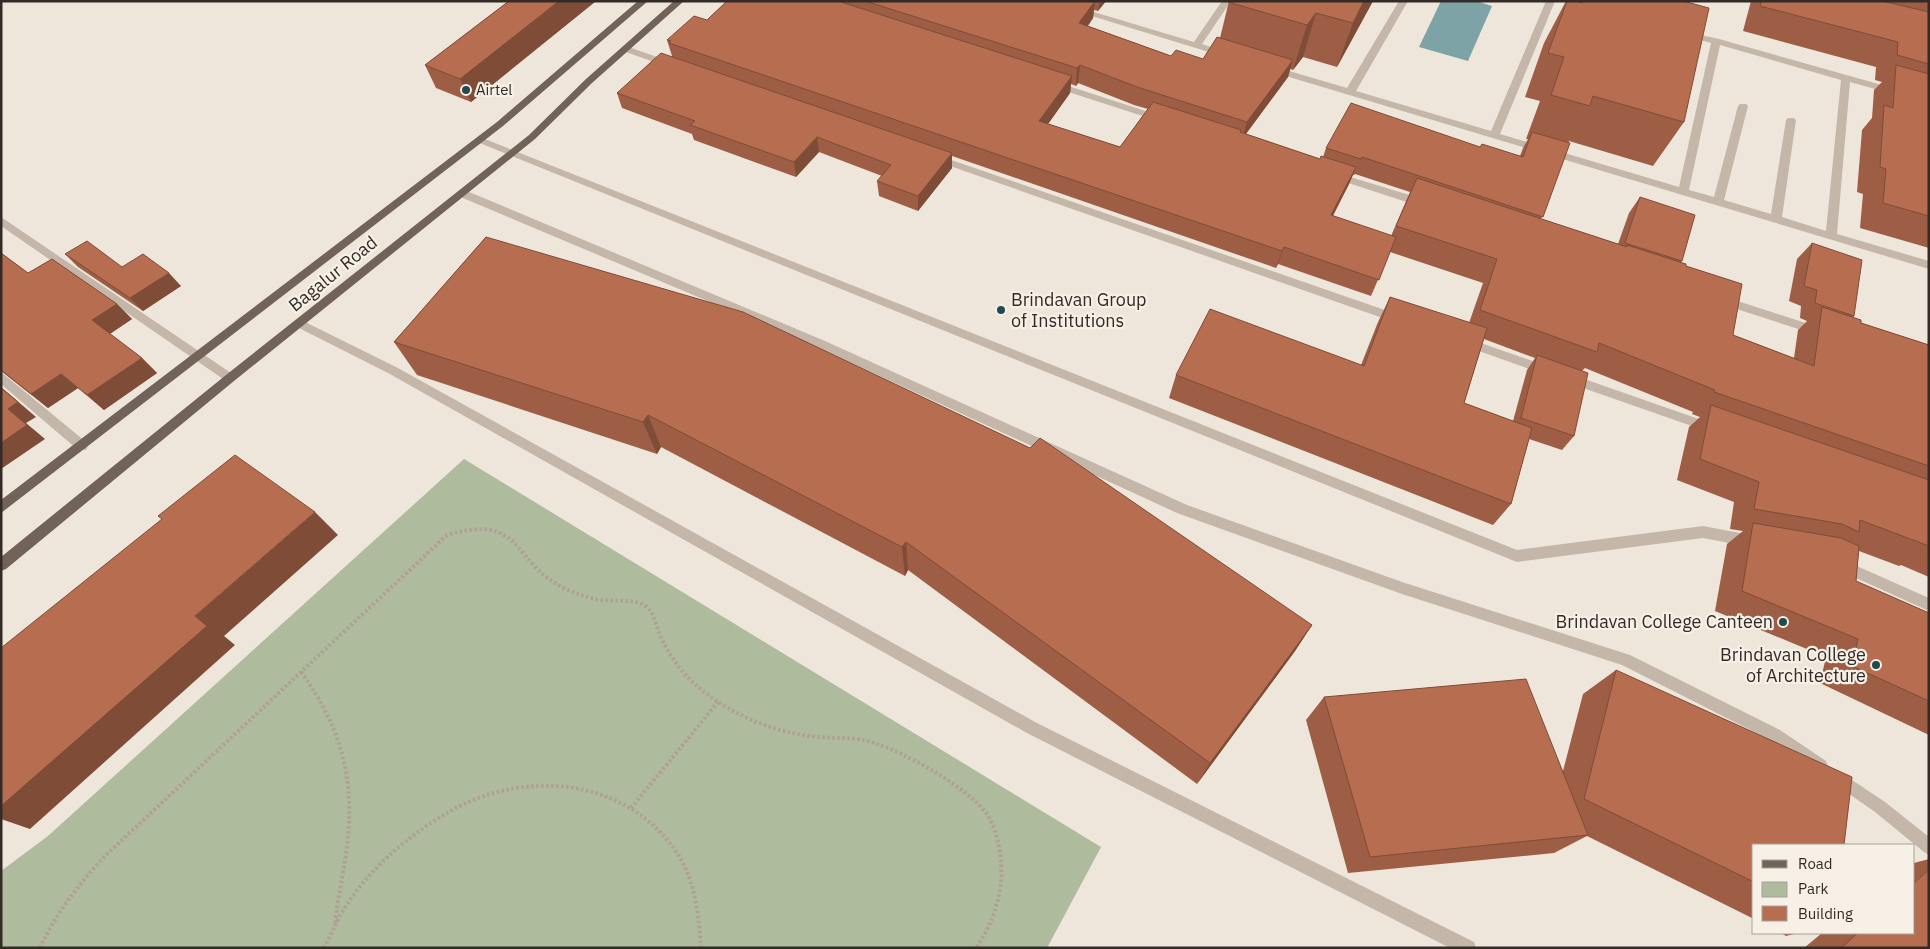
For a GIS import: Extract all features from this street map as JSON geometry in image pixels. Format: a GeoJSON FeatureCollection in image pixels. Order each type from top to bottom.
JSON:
{"type":"FeatureCollection","features":[{"type":"Feature","properties":{"kind":"main road","name":"Bagalur Road"},"geometry":{"type":"LineString","coordinates":[[1,508],[480,140],[644,1]]}},
{"type":"Feature","properties":{"kind":"main road","name":"Bagalur Road"},"geometry":{"type":"LineString","coordinates":[[1,565],[230,378],[532,137],[589,81],[680,1]]}},
{"type":"Feature","properties":{"kind":"street"},"geometry":{"type":"LineString","coordinates":[[1047,1],[1232,57]]}},
{"type":"Feature","properties":{"kind":"street"},"geometry":{"type":"LineString","coordinates":[[1196,46],[1227,1]]}},
{"type":"Feature","properties":{"kind":"street"},"geometry":{"type":"LineString","coordinates":[[1350,92],[1404,1]]}},
{"type":"Feature","properties":{"kind":"street"},"geometry":{"type":"LineString","coordinates":[[1494,135],[1551,1]]}},
{"type":"Feature","properties":{"kind":"street"},"geometry":{"type":"LineString","coordinates":[[1678,31],[1901,93]]}},
{"type":"Feature","properties":{"kind":"street"},"geometry":{"type":"LineString","coordinates":[[1683,192],[1716,41]]}},
{"type":"Feature","properties":{"kind":"street"},"geometry":{"type":"LineString","coordinates":[[626,49],[683,69]]}},
{"type":"Feature","properties":{"kind":"street"},"geometry":{"type":"LineString","coordinates":[[1259,65],[1929,265]]}},
{"type":"Feature","properties":{"kind":"street"},"geometry":{"type":"LineString","coordinates":[[1831,236],[1846,78]]}},
{"type":"Feature","properties":{"kind":"street"},"geometry":{"type":"LineString","coordinates":[[1041,80],[1173,123]]}},
{"type":"Feature","properties":{"kind":"street"},"geometry":{"type":"LineString","coordinates":[[1718,202],[1742,106]]}},
{"type":"Feature","properties":{"kind":"street"},"geometry":{"type":"LineString","coordinates":[[1776,219],[1791,120]]}},
{"type":"Feature","properties":{"kind":"street"},"geometry":{"type":"LineString","coordinates":[[480,140],[1517,556],[1703,532],[1758,542]]}},
{"type":"Feature","properties":{"kind":"street"},"geometry":{"type":"LineString","coordinates":[[928,155],[1410,323]]}},
{"type":"Feature","properties":{"kind":"street"},"geometry":{"type":"LineString","coordinates":[[1324,172],[1428,205]]}},
{"type":"Feature","properties":{"kind":"street"},"geometry":{"type":"LineString","coordinates":[[462,193],[821,344],[1182,508],[1402,588],[1625,660],[1775,735],[1880,807],[1929,848]]}},
{"type":"Feature","properties":{"kind":"street"},"geometry":{"type":"LineString","coordinates":[[1,221],[230,378]]}},
{"type":"Feature","properties":{"kind":"street"},"geometry":{"type":"LineString","coordinates":[[1712,297],[1825,334]]}},
{"type":"Feature","properties":{"kind":"street"},"geometry":{"type":"LineString","coordinates":[[299,323],[392,370],[1032,728],[1468,948]]}},
{"type":"Feature","properties":{"kind":"street"},"geometry":{"type":"LineString","coordinates":[[1457,339],[1721,431]]}},
{"type":"Feature","properties":{"kind":"street"},"geometry":{"type":"LineString","coordinates":[[1,377],[82,446]]}},
{"type":"Feature","properties":{"kind":"street"},"geometry":{"type":"LineString","coordinates":[[1831,560],[1929,605]]}},
{"type":"Feature","properties":{"kind":"path"},"geometry":{"type":"LineString","coordinates":[[40,948],[60,910],[81,882],[105,856],[447,535],[476,529],[504,534],[516,543],[528,560],[543,575],[561,587],[582,596],[606,601],[638,603],[644,606],[649,610],[662,641],[677,664],[695,684],[718,702],[748,719],[782,731],[819,737],[856,737],[890,749],[923,765],[956,786],[986,813],[996,834],[1001,856],[1002,881],[998,905],[987,932],[976,948]]}},
{"type":"Feature","properties":{"kind":"path"},"geometry":{"type":"LineString","coordinates":[[301,672],[319,694],[332,721],[343,749],[349,782],[349,829],[346,862],[336,906],[334,927]]}},
{"type":"Feature","properties":{"kind":"path"},"geometry":{"type":"LineString","coordinates":[[631,808],[718,702]]}},
{"type":"Feature","properties":{"kind":"path"},"geometry":{"type":"LineString","coordinates":[[324,948],[341,914],[366,880],[394,850],[426,826],[458,807],[492,793],[526,786],[560,785],[594,791],[625,803],[653,824],[675,850],[691,882],[700,920],[701,948]]}},
{"type":"Feature","properties":{"kind":"green space"},"geometry":{"type":"Polygon","coordinates":[[[464,459],[1101,847],[1047,948],[1,948],[1,871],[48,836],[464,459]]]}},
{"type":"Feature","properties":{"kind":"water"},"geometry":{"type":"Polygon","coordinates":[[[1441,1],[1476,1],[1492,6],[1468,61],[1419,47],[1441,1]]]}},
{"type":"Feature","properties":{"kind":"building"},"geometry":{"type":"Polygon","coordinates":[[[509,1],[559,1],[460,79],[425,65],[509,1]]]}},
{"type":"Feature","properties":{"kind":"building"},"geometry":{"type":"Polygon","coordinates":[[[727,1],[838,1],[1072,76],[1039,121],[1120,147],[1153,102],[1241,130],[1240,132],[1320,159],[1321,156],[1356,167],[1331,215],[1396,237],[1379,280],[1284,247],[1282,251],[669,43],[671,41],[667,40],[694,16],[707,20],[727,1]]]}},
{"type":"Feature","properties":{"kind":"building"},"geometry":{"type":"Polygon","coordinates":[[[865,1],[1095,1],[1079,23],[1171,56],[1176,50],[1203,59],[1217,37],[1293,60],[1247,122],[1137,87],[1080,65],[1077,68],[865,1]]]}},
{"type":"Feature","properties":{"kind":"building"},"geometry":{"type":"Polygon","coordinates":[[[1229,1],[1364,1],[1353,23],[1316,13],[1307,25],[1229,1]]]}},
{"type":"Feature","properties":{"kind":"building"},"geometry":{"type":"Polygon","coordinates":[[[1567,1],[1582,3],[1583,1],[1683,1],[1709,8],[1684,122],[1593,96],[1590,106],[1551,95],[1564,57],[1548,53],[1567,1]]]}},
{"type":"Feature","properties":{"kind":"building"},"geometry":{"type":"Polygon","coordinates":[[[1761,1],[1882,1],[1929,12],[1929,64],[1897,55],[1898,42],[1760,6],[1761,1]]]}},
{"type":"Feature","properties":{"kind":"building"},"geometry":{"type":"Polygon","coordinates":[[[661,53],[952,153],[918,196],[877,181],[891,165],[817,137],[794,162],[690,125],[695,121],[617,93],[661,53]]]}},
{"type":"Feature","properties":{"kind":"building"},"geometry":{"type":"Polygon","coordinates":[[[1896,65],[1929,74],[1929,216],[1883,203],[1886,169],[1880,167],[1884,105],[1893,108],[1896,65]]]}},
{"type":"Feature","properties":{"kind":"building"},"geometry":{"type":"Polygon","coordinates":[[[1351,103],[1480,147],[1482,144],[1523,157],[1532,132],[1570,143],[1543,217],[1362,157],[1361,159],[1326,148],[1351,103]]]}},
{"type":"Feature","properties":{"kind":"building"},"geometry":{"type":"Polygon","coordinates":[[[1417,178],[1627,247],[1627,245],[1686,264],[1686,266],[1742,284],[1733,335],[1814,366],[1822,307],[1861,320],[1861,323],[1929,345],[1929,466],[1714,392],[1715,390],[1599,343],[1597,352],[1480,310],[1497,259],[1396,226],[1417,178]]]}},
{"type":"Feature","properties":{"kind":"building"},"geometry":{"type":"Polygon","coordinates":[[[1640,197],[1695,215],[1682,261],[1625,243],[1640,197]]]}},
{"type":"Feature","properties":{"kind":"building"},"geometry":{"type":"Polygon","coordinates":[[[486,237],[743,312],[1030,448],[1040,438],[1312,625],[1210,763],[906,542],[902,547],[648,415],[643,422],[394,342],[486,237]]]}},
{"type":"Feature","properties":{"kind":"building"},"geometry":{"type":"Polygon","coordinates":[[[87,241],[122,267],[143,254],[169,273],[130,298],[65,254],[87,241]]]}},
{"type":"Feature","properties":{"kind":"building"},"geometry":{"type":"Polygon","coordinates":[[[1812,243],[1862,260],[1854,316],[1815,303],[1817,290],[1804,286],[1812,243]]]}},
{"type":"Feature","properties":{"kind":"building"},"geometry":{"type":"Polygon","coordinates":[[[1,253],[28,273],[52,259],[117,304],[92,320],[142,358],[87,395],[61,374],[31,394],[1,370],[1,253]]]}},
{"type":"Feature","properties":{"kind":"building"},"geometry":{"type":"Polygon","coordinates":[[[1390,297],[1487,328],[1464,403],[1532,428],[1511,504],[1176,375],[1210,309],[1364,366],[1390,297]]]}},
{"type":"Feature","properties":{"kind":"building"},"geometry":{"type":"Polygon","coordinates":[[[1537,355],[1588,373],[1574,436],[1521,418],[1537,355]]]}},
{"type":"Feature","properties":{"kind":"building"},"geometry":{"type":"Polygon","coordinates":[[[1,388],[18,402],[8,409],[27,425],[1,443],[1,388]]]}},
{"type":"Feature","properties":{"kind":"building"},"geometry":{"type":"Polygon","coordinates":[[[1711,405],[1929,480],[1929,546],[1860,520],[1859,532],[1842,524],[1754,509],[1759,482],[1700,459],[1711,405]]]}},
{"type":"Feature","properties":{"kind":"building"},"geometry":{"type":"Polygon","coordinates":[[[235,455],[315,512],[195,616],[207,626],[1,806],[1,648],[162,519],[158,516],[235,455]]]}},
{"type":"Feature","properties":{"kind":"building"},"geometry":{"type":"Polygon","coordinates":[[[1753,523],[1841,538],[1859,546],[1856,581],[1929,613],[1929,701],[1852,666],[1858,639],[1742,591],[1753,523]]]}},
{"type":"Feature","properties":{"kind":"building"},"geometry":{"type":"Polygon","coordinates":[[[1616,670],[1852,777],[1844,844],[1752,844],[1752,881],[1584,799],[1616,670]]]}},
{"type":"Feature","properties":{"kind":"building"},"geometry":{"type":"Polygon","coordinates":[[[1526,679],[1588,835],[1370,857],[1324,697],[1526,679]]]}},
{"type":"Feature","properties":{"kind":"building"},"geometry":{"type":"Polygon","coordinates":[[[1929,870],[1929,948],[1841,948],[1857,934],[1915,934],[1915,882],[1929,870]]]}},
{"type":"Feature","properties":{"kind":"place","name":"Airtel"},"geometry":{"type":"Point","coordinates":[466,90]}},
{"type":"Feature","properties":{"kind":"place","name":"Brindavan Group of Institutions"},"geometry":{"type":"Point","coordinates":[1001,310]}},
{"type":"Feature","properties":{"kind":"place","name":"Brindavan College Canteen"},"geometry":{"type":"Point","coordinates":[1783,622]}},
{"type":"Feature","properties":{"kind":"place","name":"Brindavan College of Architecture"},"geometry":{"type":"Point","coordinates":[1876,665]}}]}
